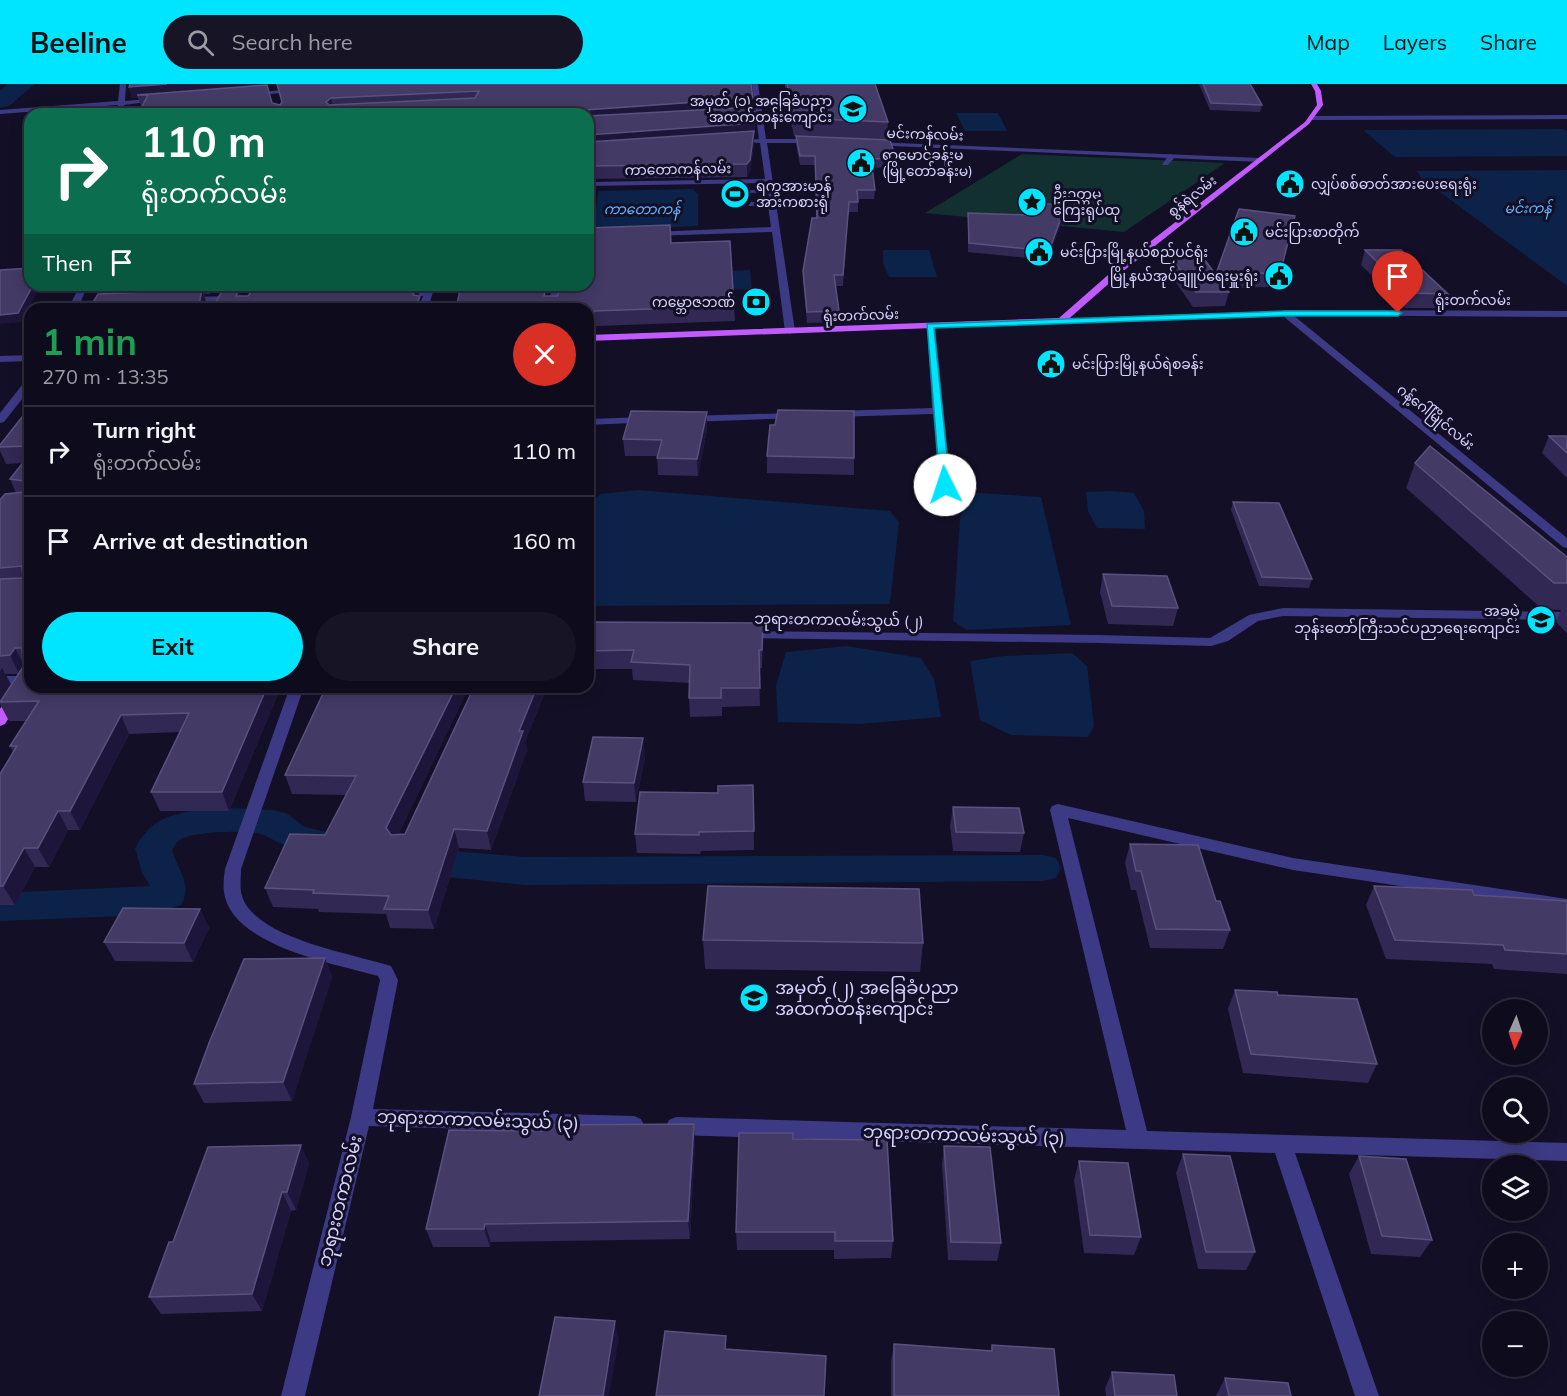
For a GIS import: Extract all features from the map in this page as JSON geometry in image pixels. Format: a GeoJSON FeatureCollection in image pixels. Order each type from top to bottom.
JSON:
{"type":"FeatureCollection","features":[{"type":"Feature","properties":{"kind":"main road"},"geometry":{"type":"LineString","coordinates":[[1311,118],[1320,105],[1318,91],[1314,84]]}},
{"type":"Feature","properties":{"kind":"main road","name":"စွန်ရဲလမ်း"},"geometry":{"type":"LineString","coordinates":[[1061,321],[1119,270],[1311,118]]}},
{"type":"Feature","properties":{"kind":"main road","name":"ရုံးတက်လမ်း"},"geometry":{"type":"LineString","coordinates":[[594,338],[1061,321]]}},
{"type":"Feature","properties":{"kind":"main road"},"geometry":{"type":"LineString","coordinates":[[0,721],[24,683]]}},
{"type":"Feature","properties":{"kind":"street"},"geometry":{"type":"LineString","coordinates":[[121,108],[123,84]]}},
{"type":"Feature","properties":{"kind":"street"},"geometry":{"type":"LineString","coordinates":[[271,84],[277,103]]}},
{"type":"Feature","properties":{"kind":"street"},"geometry":{"type":"LineString","coordinates":[[755,84],[790,331]]}},
{"type":"Feature","properties":{"kind":"street"},"geometry":{"type":"LineString","coordinates":[[238,95],[308,90]]}},
{"type":"Feature","properties":{"kind":"street"},"geometry":{"type":"LineString","coordinates":[[55,108],[168,100]]}},
{"type":"Feature","properties":{"kind":"street"},"geometry":{"type":"LineString","coordinates":[[0,112],[24,110]]}},
{"type":"Feature","properties":{"kind":"street"},"geometry":{"type":"LineString","coordinates":[[747,114],[759,114]]}},
{"type":"Feature","properties":{"kind":"street"},"geometry":{"type":"LineString","coordinates":[[1311,118],[1567,117]]}},
{"type":"Feature","properties":{"kind":"street"},"geometry":{"type":"LineString","coordinates":[[728,141],[762,139],[821,141]]}},
{"type":"Feature","properties":{"kind":"street","name":"မင်းကန်လမ်း"},"geometry":{"type":"LineString","coordinates":[[868,143],[1260,160]]}},
{"type":"Feature","properties":{"kind":"street"},"geometry":{"type":"LineString","coordinates":[[1165,163],[1172,156]]}},
{"type":"Feature","properties":{"kind":"street","name":"ကာတောကန်လမ်း"},"geometry":{"type":"LineString","coordinates":[[594,184],[769,186]]}},
{"type":"Feature","properties":{"kind":"street"},"geometry":{"type":"LineString","coordinates":[[749,191],[769,186]]}},
{"type":"Feature","properties":{"kind":"street"},"geometry":{"type":"LineString","coordinates":[[751,204],[772,204]]}},
{"type":"Feature","properties":{"kind":"street"},"geometry":{"type":"LineString","coordinates":[[646,234],[775,229]]}},
{"type":"Feature","properties":{"kind":"street"},"geometry":{"type":"LineString","coordinates":[[251,303],[258,291]]}},
{"type":"Feature","properties":{"kind":"street"},"geometry":{"type":"LineString","coordinates":[[381,294],[410,291]]}},
{"type":"Feature","properties":{"kind":"street"},"geometry":{"type":"LineString","coordinates":[[171,301],[264,299]]}},
{"type":"Feature","properties":{"kind":"street"},"geometry":{"type":"LineString","coordinates":[[111,303],[123,302]]}},
{"type":"Feature","properties":{"kind":"street","name":"ရုံးတက်လမ်း"},"geometry":{"type":"LineString","coordinates":[[1061,321],[1285,313],[1567,314]]}},
{"type":"Feature","properties":{"kind":"street","name":"ဂန့်ဂေါ်မြိုင်လမ်း"},"geometry":{"type":"LineString","coordinates":[[1285,313],[1567,544]]}},
{"type":"Feature","properties":{"kind":"street"},"geometry":{"type":"LineString","coordinates":[[930,326],[945,485]]}},
{"type":"Feature","properties":{"kind":"street"},"geometry":{"type":"LineString","coordinates":[[0,359],[24,358]]}},
{"type":"Feature","properties":{"kind":"street"},"geometry":{"type":"LineString","coordinates":[[0,420],[24,390]]}},
{"type":"Feature","properties":{"kind":"street"},"geometry":{"type":"LineString","coordinates":[[594,422],[939,411]]}},
{"type":"Feature","properties":{"kind":"street","name":"ဘုရားတကာလမ်းသွယ် (၂)"},"geometry":{"type":"LineString","coordinates":[[727,635],[1211,642],[1223,638],[1254,618],[1283,612],[1567,616]]}},
{"type":"Feature","properties":{"kind":"street"},"geometry":{"type":"LineString","coordinates":[[0,680],[24,677]]}},
{"type":"Feature","properties":{"kind":"street","name":"ဘုရားတကာလမ်း"},"geometry":{"type":"LineString","coordinates":[[293,1396],[361,1117],[389,980],[388,972],[302,948],[262,930],[244,912],[232,889],[231,878],[239,852],[295,693]]}},
{"type":"Feature","properties":{"kind":"street"},"geometry":{"type":"LineString","coordinates":[[1139,1140],[1058,810],[1293,864],[1453,890],[1567,905]]}},
{"type":"Feature","properties":{"kind":"street","name":"ဘုရားတကာလမ်းသွယ် (၃)"},"geometry":{"type":"LineString","coordinates":[[361,1117],[1567,1152]]}},
{"type":"Feature","properties":{"kind":"street"},"geometry":{"type":"LineString","coordinates":[[1282,1144],[1367,1396]]}},
{"type":"Feature","properties":{"kind":"green space"},"geometry":{"type":"Polygon","coordinates":[[[1022,154],[1225,163],[1124,232],[925,213],[1022,154]]]}},
{"type":"Feature","properties":{"kind":"water"},"geometry":{"type":"Polygon","coordinates":[[[956,113],[998,113],[1007,131],[965,131],[956,113]]]}},
{"type":"Feature","properties":{"kind":"water"},"geometry":{"type":"Polygon","coordinates":[[[1563,129],[1567,131],[1567,156],[1395,157],[1363,130],[1563,129]]]}},
{"type":"Feature","properties":{"kind":"water","name":"မင်းကန်"},"geometry":{"type":"Polygon","coordinates":[[[1567,170],[1567,286],[1421,178],[1417,171],[1567,170]]]}},
{"type":"Feature","properties":{"kind":"water","name":"ကာတောကန်"},"geometry":{"type":"Polygon","coordinates":[[[693,189],[698,194],[698,226],[594,231],[598,191],[693,189]]]}},
{"type":"Feature","properties":{"kind":"water"},"geometry":{"type":"Polygon","coordinates":[[[883,250],[929,250],[937,277],[889,277],[883,263],[883,250]]]}},
{"type":"Feature","properties":{"kind":"water"},"geometry":{"type":"Polygon","coordinates":[[[750,270],[752,290],[702,288],[705,272],[750,270]]]}},
{"type":"Feature","properties":{"kind":"water"},"geometry":{"type":"Polygon","coordinates":[[[638,490],[890,511],[899,522],[890,604],[594,606],[594,501],[600,494],[638,490]]]}},
{"type":"Feature","properties":{"kind":"water"},"geometry":{"type":"Polygon","coordinates":[[[962,492],[1041,497],[1071,625],[967,630],[953,621],[962,492]]]}},
{"type":"Feature","properties":{"kind":"water"},"geometry":{"type":"Polygon","coordinates":[[[1086,492],[1134,493],[1144,511],[1145,529],[1097,528],[1088,511],[1086,492]]]}},
{"type":"Feature","properties":{"kind":"water"},"geometry":{"type":"Polygon","coordinates":[[[847,646],[921,658],[934,679],[941,717],[861,724],[778,722],[776,686],[786,652],[847,646]]]}},
{"type":"Feature","properties":{"kind":"water"},"geometry":{"type":"Polygon","coordinates":[[[1072,653],[1087,666],[1094,726],[1088,737],[1011,735],[980,720],[970,661],[1004,656],[1072,653]]]}},
{"type":"Feature","properties":{"kind":"building"},"geometry":{"type":"Polygon","coordinates":[[[130,84],[167,84],[129,87],[130,84]]]}},
{"type":"Feature","properties":{"kind":"building"},"geometry":{"type":"Polygon","coordinates":[[[277,84],[751,84],[753,98],[594,109],[141,108],[148,95],[137,95],[267,85],[272,103],[280,105],[282,102],[277,84]],[[479,91],[331,98],[326,102],[329,105],[475,98],[479,91]]]}},
{"type":"Feature","properties":{"kind":"building"},"geometry":{"type":"Polygon","coordinates":[[[787,84],[875,84],[888,122],[794,118],[787,84]]]}},
{"type":"Feature","properties":{"kind":"building"},"geometry":{"type":"Polygon","coordinates":[[[1203,84],[1250,84],[1262,105],[1211,103],[1203,84]]]}},
{"type":"Feature","properties":{"kind":"building"},"geometry":{"type":"Polygon","coordinates":[[[754,107],[755,123],[594,135],[594,116],[754,107]]]}},
{"type":"Feature","properties":{"kind":"building"},"geometry":{"type":"Polygon","coordinates":[[[754,131],[750,160],[747,164],[594,166],[594,142],[754,131]]]}},
{"type":"Feature","properties":{"kind":"building"},"geometry":{"type":"Polygon","coordinates":[[[796,136],[890,140],[896,158],[871,159],[875,190],[857,190],[858,202],[849,202],[843,275],[834,275],[839,311],[807,312],[803,271],[812,218],[817,218],[815,156],[800,156],[796,136]]]}},
{"type":"Feature","properties":{"kind":"building"},"geometry":{"type":"Polygon","coordinates":[[[1029,203],[1066,205],[1049,251],[969,243],[968,213],[1028,215],[1029,203]]]}},
{"type":"Feature","properties":{"kind":"building"},"geometry":{"type":"Polygon","coordinates":[[[1239,209],[1295,216],[1280,273],[1216,274],[1239,209]]]}},
{"type":"Feature","properties":{"kind":"building"},"geometry":{"type":"Polygon","coordinates":[[[670,225],[671,243],[730,241],[734,306],[594,311],[594,303],[457,303],[460,291],[545,291],[544,296],[558,296],[558,291],[594,291],[594,228],[670,225]]]}},
{"type":"Feature","properties":{"kind":"building"},"geometry":{"type":"Polygon","coordinates":[[[1365,250],[1401,250],[1448,294],[1409,293],[1365,250]]]}},
{"type":"Feature","properties":{"kind":"building"},"geometry":{"type":"Polygon","coordinates":[[[1201,255],[1229,292],[1196,292],[1170,256],[1201,255]]]}},
{"type":"Feature","properties":{"kind":"building"},"geometry":{"type":"Polygon","coordinates":[[[24,268],[24,291],[30,291],[18,313],[0,315],[0,270],[24,268]]]}},
{"type":"Feature","properties":{"kind":"building"},"geometry":{"type":"Polygon","coordinates":[[[202,291],[199,303],[93,303],[98,294],[202,291]]]}},
{"type":"Feature","properties":{"kind":"building"},"geometry":{"type":"Polygon","coordinates":[[[222,291],[238,291],[236,296],[248,296],[252,291],[414,291],[413,295],[420,296],[417,303],[215,303],[222,291]]]}},
{"type":"Feature","properties":{"kind":"building"},"geometry":{"type":"Polygon","coordinates":[[[778,410],[854,411],[854,458],[767,456],[770,425],[775,425],[778,410]]]}},
{"type":"Feature","properties":{"kind":"building"},"geometry":{"type":"Polygon","coordinates":[[[631,411],[707,412],[697,459],[657,458],[662,440],[623,439],[631,411]]]}},
{"type":"Feature","properties":{"kind":"building"},"geometry":{"type":"Polygon","coordinates":[[[24,415],[24,446],[0,447],[24,415]]]}},
{"type":"Feature","properties":{"kind":"building"},"geometry":{"type":"Polygon","coordinates":[[[1549,436],[1567,436],[1567,453],[1549,436]]]}},
{"type":"Feature","properties":{"kind":"building"},"geometry":{"type":"Polygon","coordinates":[[[1430,446],[1567,557],[1567,583],[1554,583],[1415,463],[1430,446]]]}},
{"type":"Feature","properties":{"kind":"building"},"geometry":{"type":"Polygon","coordinates":[[[24,462],[24,481],[10,479],[24,462]]]}},
{"type":"Feature","properties":{"kind":"building"},"geometry":{"type":"Polygon","coordinates":[[[24,492],[24,693],[264,693],[222,792],[151,792],[189,713],[121,715],[70,811],[58,811],[38,848],[24,848],[3,886],[0,886],[0,774],[17,746],[10,746],[39,701],[0,702],[23,667],[22,648],[15,648],[10,655],[0,656],[0,579],[23,578],[22,566],[0,568],[0,500],[5,494],[24,492]]]}},
{"type":"Feature","properties":{"kind":"building"},"geometry":{"type":"Polygon","coordinates":[[[1233,502],[1279,503],[1312,579],[1262,577],[1233,502]]]}},
{"type":"Feature","properties":{"kind":"building"},"geometry":{"type":"Polygon","coordinates":[[[1103,574],[1167,576],[1178,608],[1112,606],[1103,574]]]}},
{"type":"Feature","properties":{"kind":"building"},"geometry":{"type":"Polygon","coordinates":[[[594,622],[763,623],[762,650],[759,650],[760,688],[721,688],[721,698],[689,698],[690,665],[631,662],[634,650],[594,651],[594,622]]]}},
{"type":"Feature","properties":{"kind":"building"},"geometry":{"type":"Polygon","coordinates":[[[323,693],[453,693],[386,828],[391,835],[405,834],[471,693],[535,693],[519,731],[523,731],[487,831],[454,829],[428,910],[384,909],[389,896],[313,893],[314,890],[265,888],[290,834],[325,835],[356,776],[285,775],[323,693]]]}},
{"type":"Feature","properties":{"kind":"building"},"geometry":{"type":"Polygon","coordinates":[[[593,737],[643,738],[634,783],[583,782],[593,737]]]}},
{"type":"Feature","properties":{"kind":"building"},"geometry":{"type":"Polygon","coordinates":[[[753,785],[754,831],[699,832],[699,835],[635,834],[640,792],[718,793],[718,786],[753,785]]]}},
{"type":"Feature","properties":{"kind":"building"},"geometry":{"type":"Polygon","coordinates":[[[953,807],[1019,808],[1024,833],[956,832],[953,807]]]}},
{"type":"Feature","properties":{"kind":"building"},"geometry":{"type":"Polygon","coordinates":[[[1130,844],[1198,845],[1216,901],[1220,901],[1230,930],[1156,929],[1141,871],[1136,871],[1130,844]]]}},
{"type":"Feature","properties":{"kind":"building"},"geometry":{"type":"Polygon","coordinates":[[[708,886],[919,889],[923,943],[703,940],[708,886]]]}},
{"type":"Feature","properties":{"kind":"building"},"geometry":{"type":"Polygon","coordinates":[[[1374,886],[1472,890],[1474,895],[1567,901],[1567,954],[1505,950],[1503,945],[1395,940],[1374,886]]]}},
{"type":"Feature","properties":{"kind":"building"},"geometry":{"type":"Polygon","coordinates":[[[123,908],[200,909],[184,943],[104,942],[123,908]]]}},
{"type":"Feature","properties":{"kind":"building"},"geometry":{"type":"Polygon","coordinates":[[[325,958],[283,1082],[194,1084],[244,959],[325,958]]]}},
{"type":"Feature","properties":{"kind":"building"},"geometry":{"type":"Polygon","coordinates":[[[1235,990],[1277,992],[1278,995],[1357,999],[1377,1064],[1251,1054],[1235,990]]]}},
{"type":"Feature","properties":{"kind":"building"},"geometry":{"type":"Polygon","coordinates":[[[694,1124],[688,1221],[485,1224],[484,1229],[426,1229],[449,1130],[546,1131],[547,1125],[694,1124]]]}},
{"type":"Feature","properties":{"kind":"building"},"geometry":{"type":"Polygon","coordinates":[[[739,1133],[793,1133],[793,1139],[887,1140],[893,1241],[835,1241],[835,1232],[736,1232],[739,1133]]]}},
{"type":"Feature","properties":{"kind":"building"},"geometry":{"type":"Polygon","coordinates":[[[301,1145],[287,1192],[282,1192],[252,1294],[149,1297],[169,1242],[173,1242],[208,1147],[301,1145]]]}},
{"type":"Feature","properties":{"kind":"building"},"geometry":{"type":"Polygon","coordinates":[[[944,1146],[990,1147],[1001,1243],[951,1242],[944,1146]]]}},
{"type":"Feature","properties":{"kind":"building"},"geometry":{"type":"Polygon","coordinates":[[[1183,1154],[1230,1156],[1255,1252],[1206,1252],[1183,1154]]]}},
{"type":"Feature","properties":{"kind":"building"},"geometry":{"type":"Polygon","coordinates":[[[1359,1156],[1406,1159],[1432,1240],[1382,1236],[1359,1156]]]}},
{"type":"Feature","properties":{"kind":"building"},"geometry":{"type":"Polygon","coordinates":[[[1079,1161],[1128,1163],[1141,1237],[1090,1235],[1079,1161]]]}},
{"type":"Feature","properties":{"kind":"building"},"geometry":{"type":"Polygon","coordinates":[[[555,1317],[615,1321],[603,1396],[539,1396],[555,1317]]]}},
{"type":"Feature","properties":{"kind":"building"},"geometry":{"type":"Polygon","coordinates":[[[665,1331],[726,1336],[725,1349],[826,1356],[824,1396],[656,1396],[665,1331]]]}},
{"type":"Feature","properties":{"kind":"building"},"geometry":{"type":"Polygon","coordinates":[[[894,1344],[992,1351],[992,1345],[1054,1349],[1059,1396],[894,1396],[894,1344]]]}},
{"type":"Feature","properties":{"kind":"building"},"geometry":{"type":"Polygon","coordinates":[[[1112,1372],[1174,1375],[1177,1396],[1115,1396],[1112,1372]]]}},
{"type":"Feature","properties":{"kind":"building"},"geometry":{"type":"Polygon","coordinates":[[[1225,1378],[1288,1383],[1291,1396],[1229,1396],[1225,1378]]]}},
{"type":"Feature","properties":{"kind":"waterway"},"geometry":{"type":"LineString","coordinates":[[0,101],[23,84]]}},
{"type":"Feature","properties":{"kind":"waterway"},"geometry":{"type":"LineString","coordinates":[[0,907],[148,901],[168,895],[169,884],[160,873],[153,848],[168,830],[209,819],[273,822],[278,828],[293,836],[335,846]]}},
{"type":"Feature","properties":{"kind":"waterway"},"geometry":{"type":"LineString","coordinates":[[409,860],[525,871],[1043,868]]}},
{"type":"Feature","properties":{"kind":"place","name":"အမှတ် (၁) အခြေခံပညာ အထက်တန်းကျောင်း"},"geometry":{"type":"Point","coordinates":[853,109]}},
{"type":"Feature","properties":{"kind":"place","name":"ရာမောင်ခန်းမ (မြို့တော်ခန်းမ)"},"geometry":{"type":"Point","coordinates":[861,163]}},
{"type":"Feature","properties":{"kind":"place","name":"လျှပ်စစ်ဓာတ်အားပေးရေးရုံး"},"geometry":{"type":"Point","coordinates":[1290,184]}},
{"type":"Feature","properties":{"kind":"place","name":"ရက္ခအားမာန် အားကစားရုံ"},"geometry":{"type":"Point","coordinates":[735,194]}},
{"type":"Feature","properties":{"kind":"place","name":"ဦးဥတ္တမ ကြေးရုပ်ထု"},"geometry":{"type":"Point","coordinates":[1032,202]}},
{"type":"Feature","properties":{"kind":"place","name":"မင်းပြားစာတိုက်"},"geometry":{"type":"Point","coordinates":[1244,232]}},
{"type":"Feature","properties":{"kind":"place","name":"မင်းပြားမြို့နယ်စည်ပင်ရုံး"},"geometry":{"type":"Point","coordinates":[1039,252]}},
{"type":"Feature","properties":{"kind":"place","name":"မြို့နယ်အုပ်ချူပ်ရေးမှူးရုံး"},"geometry":{"type":"Point","coordinates":[1279,276]}},
{"type":"Feature","properties":{"kind":"place","name":"ကမ္ဘောဇဘဏ်"},"geometry":{"type":"Point","coordinates":[756,302]}},
{"type":"Feature","properties":{"kind":"place","name":"မင်းပြားမြို့နယ်ရဲစခန်း"},"geometry":{"type":"Point","coordinates":[1051,364]}},
{"type":"Feature","properties":{"kind":"place","name":"အခမဲ့ ဘုန်းတော်ကြီးသင်ပညာရေးကျောင်း"},"geometry":{"type":"Point","coordinates":[1541,620]}},
{"type":"Feature","properties":{"kind":"place","name":"အမှတ် (၂) အခြေခံပညာ အထက်တန်းကျောင်း"},"geometry":{"type":"Point","coordinates":[754,998]}},
{"type":"Feature","properties":{"kind":"route"},"geometry":{"type":"LineString","coordinates":[[945,485],[930,326],[1285,313],[1398,313]]}}]}
